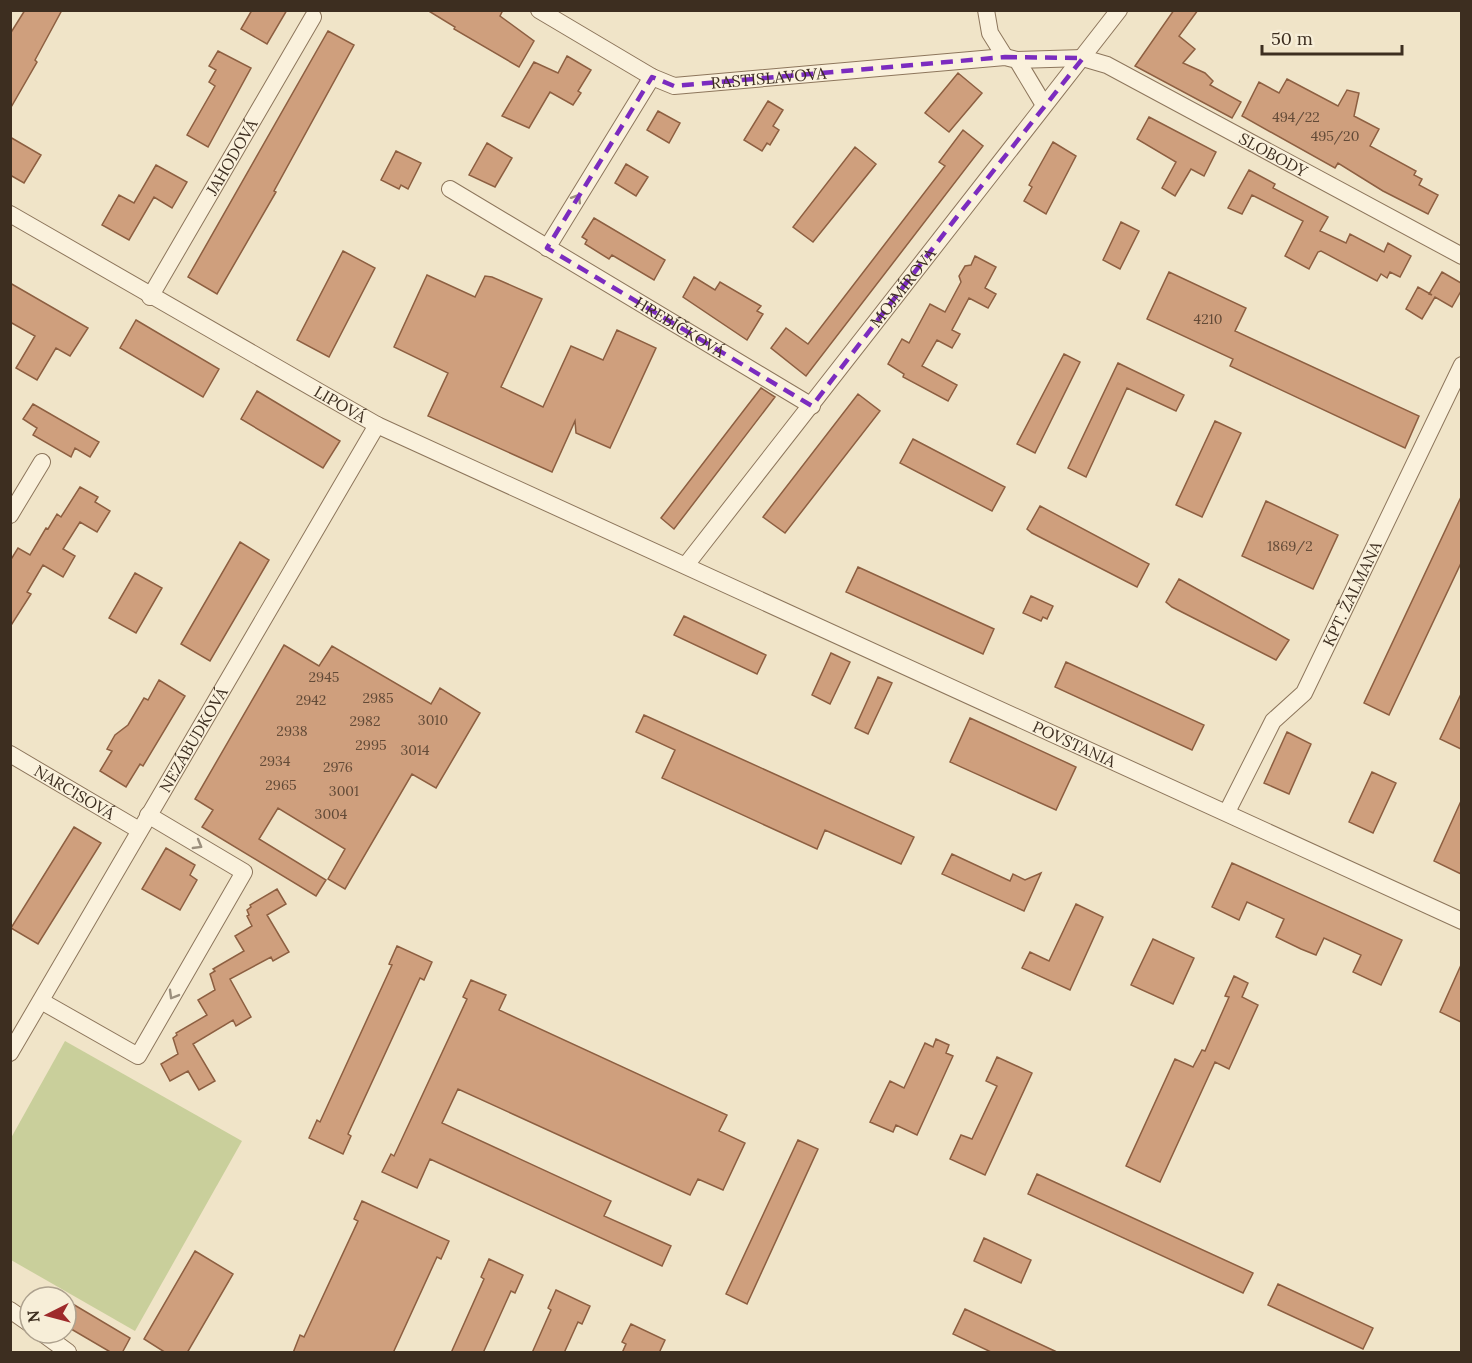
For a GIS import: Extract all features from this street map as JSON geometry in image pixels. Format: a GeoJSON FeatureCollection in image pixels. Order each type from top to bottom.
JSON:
{"type":"FeatureCollection","features":[{"type":"Feature","properties":{"kind":"street","name":"RASTISLAVOVA"},"geometry":{"type":"LineString","coordinates":[[539,10],[652,77],[674,86],[1011,59],[1083,58]]}},
{"type":"Feature","properties":{"kind":"street"},"geometry":{"type":"LineString","coordinates":[[986,10],[990,33],[1044,105]]}},
{"type":"Feature","properties":{"kind":"street","name":"MOJMÍROVA"},"geometry":{"type":"LineString","coordinates":[[686,565],[1119,10]]}},
{"type":"Feature","properties":{"kind":"street","name":"JAHODOVÁ"},"geometry":{"type":"LineString","coordinates":[[150,297],[313,17]]}},
{"type":"Feature","properties":{"kind":"street","name":"SLOBODY"},"geometry":{"type":"LineString","coordinates":[[1083,58],[1107,65],[1461,256]]}},
{"type":"Feature","properties":{"kind":"street"},"geometry":{"type":"LineString","coordinates":[[547,248],[652,77]]}},
{"type":"Feature","properties":{"kind":"street","name":"HREBÍČKOVÁ"},"geometry":{"type":"LineString","coordinates":[[450,189],[812,406]]}},
{"type":"Feature","properties":{"kind":"street","name":"LIPOVÁ"},"geometry":{"type":"LineString","coordinates":[[10,214],[150,297],[377,425],[686,565]]}},
{"type":"Feature","properties":{"kind":"street","name":"KPT. ŽALMANA"},"geometry":{"type":"LineString","coordinates":[[1227,812],[1273,721],[1304,693],[1461,365]]}},
{"type":"Feature","properties":{"kind":"street","name":"NEZÁBUDKOVÁ"},"geometry":{"type":"LineString","coordinates":[[10,1053],[377,425]]}},
{"type":"Feature","properties":{"kind":"street"},"geometry":{"type":"LineString","coordinates":[[10,515],[42,462]]}},
{"type":"Feature","properties":{"kind":"street","name":"POVSTANIA"},"geometry":{"type":"LineString","coordinates":[[686,565],[1461,921]]}},
{"type":"Feature","properties":{"kind":"street","name":"NARCISOVÁ"},"geometry":{"type":"LineString","coordinates":[[10,754],[244,872],[138,1056],[41,1001]]}},
{"type":"Feature","properties":{"kind":"highlighted area"},"geometry":{"type":"Polygon","coordinates":[[[1005,57],[1083,58],[956,218],[812,406],[547,248],[652,77],[674,86],[1005,57]]]}},
{"type":"Feature","properties":{"kind":"green space"},"geometry":{"type":"Polygon","coordinates":[[[65,1041],[242,1141],[135,1331],[78,1298],[78,1285],[55,1285],[11,1260],[11,1138],[65,1041]]]}},
{"type":"Feature","properties":{"kind":"building"},"geometry":{"type":"Polygon","coordinates":[[[25,10],[62,10],[35,60],[37,62],[10,109],[10,34],[25,10]]]}},
{"type":"Feature","properties":{"kind":"building"},"geometry":{"type":"Polygon","coordinates":[[[252,10],[287,10],[267,44],[241,29],[252,10]]]}},
{"type":"Feature","properties":{"kind":"building"},"geometry":{"type":"Polygon","coordinates":[[[427,10],[503,10],[500,16],[534,41],[519,67],[454,29],[455,27],[427,10]]]}},
{"type":"Feature","properties":{"kind":"building"},"geometry":{"type":"Polygon","coordinates":[[[1174,10],[1198,10],[1179,36],[1195,49],[1183,63],[1205,73],[1213,81],[1210,85],[1241,102],[1232,118],[1135,66],[1174,10]]]}},
{"type":"Feature","properties":{"kind":"building"},"geometry":{"type":"Polygon","coordinates":[[[328,31],[354,45],[274,191],[276,192],[217,294],[188,277],[328,31]]]}},
{"type":"Feature","properties":{"kind":"building"},"geometry":{"type":"Polygon","coordinates":[[[218,51],[251,68],[208,147],[187,135],[215,86],[209,82],[216,70],[209,66],[218,51]]]}},
{"type":"Feature","properties":{"kind":"building"},"geometry":{"type":"Polygon","coordinates":[[[567,56],[591,70],[578,91],[581,93],[573,105],[550,92],[529,128],[502,116],[534,62],[558,73],[567,56]]]}},
{"type":"Feature","properties":{"kind":"building"},"geometry":{"type":"Polygon","coordinates":[[[958,73],[982,93],[949,132],[925,113],[958,73]]]}},
{"type":"Feature","properties":{"kind":"building"},"geometry":{"type":"Polygon","coordinates":[[[1287,79],[1338,106],[1347,90],[1359,93],[1354,116],[1379,129],[1370,146],[1416,171],[1414,175],[1422,179],[1419,185],[1438,195],[1428,214],[1383,191],[1338,163],[1335,168],[1242,116],[1259,82],[1279,93],[1287,79]]]}},
{"type":"Feature","properties":{"kind":"building"},"geometry":{"type":"Polygon","coordinates":[[[768,101],[783,110],[773,126],[779,130],[770,145],[767,143],[762,151],[744,140],[768,101]]]}},
{"type":"Feature","properties":{"kind":"building"},"geometry":{"type":"Polygon","coordinates":[[[658,111],[680,123],[669,143],[647,130],[658,111]]]}},
{"type":"Feature","properties":{"kind":"building"},"geometry":{"type":"Polygon","coordinates":[[[1149,117],[1216,152],[1204,176],[1191,169],[1175,196],[1162,188],[1176,162],[1137,139],[1149,117]]]}},
{"type":"Feature","properties":{"kind":"building"},"geometry":{"type":"Polygon","coordinates":[[[963,130],[983,146],[806,376],[771,348],[786,328],[808,344],[945,166],[939,162],[963,130]]]}},
{"type":"Feature","properties":{"kind":"building"},"geometry":{"type":"Polygon","coordinates":[[[10,137],[41,155],[24,183],[10,175],[10,137]]]}},
{"type":"Feature","properties":{"kind":"building"},"geometry":{"type":"Polygon","coordinates":[[[1053,142],[1076,156],[1046,214],[1024,201],[1032,187],[1029,185],[1053,142]]]}},
{"type":"Feature","properties":{"kind":"building"},"geometry":{"type":"Polygon","coordinates":[[[487,143],[512,158],[495,187],[469,175],[487,143]]]}},
{"type":"Feature","properties":{"kind":"building"},"geometry":{"type":"Polygon","coordinates":[[[855,147],[876,164],[813,242],[793,227],[855,147]]]}},
{"type":"Feature","properties":{"kind":"building"},"geometry":{"type":"Polygon","coordinates":[[[396,151],[421,163],[408,189],[401,185],[399,189],[381,180],[396,151]]]}},
{"type":"Feature","properties":{"kind":"building"},"geometry":{"type":"Polygon","coordinates":[[[626,164],[648,177],[636,196],[615,183],[626,164]]]}},
{"type":"Feature","properties":{"kind":"building"},"geometry":{"type":"Polygon","coordinates":[[[156,165],[187,182],[172,208],[154,197],[129,240],[102,225],[119,195],[134,203],[156,165]]]}},
{"type":"Feature","properties":{"kind":"building"},"geometry":{"type":"Polygon","coordinates":[[[1249,170],[1275,184],[1273,188],[1328,217],[1320,231],[1346,243],[1350,234],[1384,252],[1388,243],[1411,256],[1400,277],[1390,272],[1387,278],[1381,274],[1377,281],[1321,251],[1318,252],[1309,269],[1285,256],[1303,221],[1252,195],[1242,214],[1228,208],[1249,170]]]}},
{"type":"Feature","properties":{"kind":"building"},"geometry":{"type":"Polygon","coordinates":[[[594,218],[665,260],[654,280],[612,255],[609,259],[585,244],[587,240],[582,237],[594,218]]]}},
{"type":"Feature","properties":{"kind":"building"},"geometry":{"type":"Polygon","coordinates":[[[1121,222],[1139,231],[1120,269],[1103,260],[1121,222]]]}},
{"type":"Feature","properties":{"kind":"building"},"geometry":{"type":"Polygon","coordinates":[[[343,251],[375,268],[329,357],[297,340],[343,251]]]}},
{"type":"Feature","properties":{"kind":"building"},"geometry":{"type":"Polygon","coordinates":[[[975,256],[996,267],[985,288],[996,294],[988,308],[969,298],[952,330],[960,334],[952,348],[937,340],[922,366],[957,385],[948,401],[903,377],[904,374],[888,364],[902,339],[909,343],[930,304],[945,312],[961,282],[959,276],[965,266],[971,265],[975,256]]]}},
{"type":"Feature","properties":{"kind":"building"},"geometry":{"type":"Polygon","coordinates":[[[1169,272],[1246,308],[1235,331],[1419,416],[1405,448],[1230,366],[1233,359],[1147,319],[1169,272]]]}},
{"type":"Feature","properties":{"kind":"building"},"geometry":{"type":"Polygon","coordinates":[[[1442,272],[1461,283],[1461,291],[1452,307],[1435,297],[1422,319],[1406,309],[1418,287],[1429,293],[1442,272]]]}},
{"type":"Feature","properties":{"kind":"building"},"geometry":{"type":"Polygon","coordinates":[[[427,275],[475,297],[485,276],[542,299],[501,387],[543,407],[571,346],[603,360],[617,330],[656,348],[610,448],[576,433],[575,421],[552,472],[428,416],[448,373],[394,347],[427,275]]]}},
{"type":"Feature","properties":{"kind":"building"},"geometry":{"type":"Polygon","coordinates":[[[694,277],[715,290],[720,282],[761,306],[757,311],[763,314],[747,340],[683,297],[694,277]]]}},
{"type":"Feature","properties":{"kind":"building"},"geometry":{"type":"Polygon","coordinates":[[[10,283],[88,328],[70,356],[56,348],[37,380],[16,368],[35,336],[10,322],[10,283]]]}},
{"type":"Feature","properties":{"kind":"building"},"geometry":{"type":"Polygon","coordinates":[[[136,320],[219,369],[203,397],[120,348],[136,320]]]}},
{"type":"Feature","properties":{"kind":"building"},"geometry":{"type":"Polygon","coordinates":[[[1064,354],[1080,362],[1035,453],[1017,444],[1064,354]]]}},
{"type":"Feature","properties":{"kind":"building"},"geometry":{"type":"Polygon","coordinates":[[[1118,363],[1184,395],[1176,411],[1127,388],[1086,477],[1068,468],[1118,363]]]}},
{"type":"Feature","properties":{"kind":"building"},"geometry":{"type":"Polygon","coordinates":[[[761,388],[775,397],[674,529],[661,518],[761,388]]]}},
{"type":"Feature","properties":{"kind":"building"},"geometry":{"type":"Polygon","coordinates":[[[257,391],[340,441],[323,468],[241,419],[257,391]]]}},
{"type":"Feature","properties":{"kind":"building"},"geometry":{"type":"Polygon","coordinates":[[[858,394],[880,411],[785,533],[763,517],[858,394]]]}},
{"type":"Feature","properties":{"kind":"building"},"geometry":{"type":"Polygon","coordinates":[[[33,404],[99,442],[90,457],[75,448],[71,457],[33,435],[37,428],[23,419],[33,404]]]}},
{"type":"Feature","properties":{"kind":"building"},"geometry":{"type":"Polygon","coordinates":[[[1215,421],[1241,433],[1202,517],[1176,505],[1215,421]]]}},
{"type":"Feature","properties":{"kind":"building"},"geometry":{"type":"Polygon","coordinates":[[[913,439],[1005,487],[992,511],[900,463],[913,439]]]}},
{"type":"Feature","properties":{"kind":"building"},"geometry":{"type":"Polygon","coordinates":[[[80,487],[98,497],[95,502],[110,511],[97,532],[80,522],[63,549],[75,556],[63,577],[43,565],[27,592],[31,594],[10,627],[10,561],[18,548],[30,555],[46,528],[48,529],[57,514],[61,517],[80,487]]]}},
{"type":"Feature","properties":{"kind":"building"},"geometry":{"type":"Polygon","coordinates":[[[1461,497],[1461,563],[1389,715],[1364,703],[1461,497]]]}},
{"type":"Feature","properties":{"kind":"building"},"geometry":{"type":"Polygon","coordinates":[[[1266,501],[1338,535],[1313,589],[1242,556],[1266,501]]]}},
{"type":"Feature","properties":{"kind":"building"},"geometry":{"type":"Polygon","coordinates":[[[1040,506],[1149,564],[1137,587],[1027,529],[1040,506]]]}},
{"type":"Feature","properties":{"kind":"building"},"geometry":{"type":"Polygon","coordinates":[[[240,542],[269,560],[210,661],[181,644],[240,542]]]}},
{"type":"Feature","properties":{"kind":"building"},"geometry":{"type":"Polygon","coordinates":[[[858,567],[994,629],[983,654],[846,592],[858,567]]]}},
{"type":"Feature","properties":{"kind":"building"},"geometry":{"type":"Polygon","coordinates":[[[135,573],[162,588],[136,633],[109,618],[135,573]]]}},
{"type":"Feature","properties":{"kind":"building"},"geometry":{"type":"Polygon","coordinates":[[[1179,579],[1289,640],[1276,660],[1166,602],[1179,579]]]}},
{"type":"Feature","properties":{"kind":"building"},"geometry":{"type":"Polygon","coordinates":[[[1031,596],[1053,606],[1047,619],[1043,617],[1041,621],[1023,613],[1031,596]]]}},
{"type":"Feature","properties":{"kind":"building"},"geometry":{"type":"Polygon","coordinates":[[[684,616],[766,655],[757,674],[674,635],[684,616]]]}},
{"type":"Feature","properties":{"kind":"building"},"geometry":{"type":"Polygon","coordinates":[[[284,645],[319,666],[332,646],[431,704],[440,688],[480,713],[436,788],[412,774],[345,889],[328,879],[345,849],[278,808],[259,839],[326,880],[316,896],[202,827],[213,810],[195,799],[284,645]]]}},
{"type":"Feature","properties":{"kind":"building"},"geometry":{"type":"Polygon","coordinates":[[[831,653],[850,662],[830,704],[812,695],[831,653]]]}},
{"type":"Feature","properties":{"kind":"building"},"geometry":{"type":"Polygon","coordinates":[[[1066,662],[1204,725],[1192,750],[1055,687],[1066,662]]]}},
{"type":"Feature","properties":{"kind":"building"},"geometry":{"type":"Polygon","coordinates":[[[878,677],[892,683],[868,734],[855,728],[878,677]]]}},
{"type":"Feature","properties":{"kind":"building"},"geometry":{"type":"Polygon","coordinates":[[[159,680],[185,696],[143,766],[140,764],[126,787],[100,771],[112,751],[107,749],[115,735],[128,725],[144,698],[148,700],[159,680]]]}},
{"type":"Feature","properties":{"kind":"building"},"geometry":{"type":"Polygon","coordinates":[[[1461,694],[1461,749],[1440,739],[1461,694]]]}},
{"type":"Feature","properties":{"kind":"building"},"geometry":{"type":"Polygon","coordinates":[[[644,715],[914,837],[901,864],[825,830],[817,849],[662,778],[675,750],[636,732],[644,715]]]}},
{"type":"Feature","properties":{"kind":"building"},"geometry":{"type":"Polygon","coordinates":[[[970,718],[1076,767],[1056,810],[950,762],[970,718]]]}},
{"type":"Feature","properties":{"kind":"building"},"geometry":{"type":"Polygon","coordinates":[[[1287,732],[1311,744],[1289,794],[1264,783],[1287,732]]]}},
{"type":"Feature","properties":{"kind":"building"},"geometry":{"type":"Polygon","coordinates":[[[1372,772],[1396,783],[1373,833],[1349,822],[1372,772]]]}},
{"type":"Feature","properties":{"kind":"building"},"geometry":{"type":"Polygon","coordinates":[[[1461,801],[1461,874],[1434,861],[1461,801]]]}},
{"type":"Feature","properties":{"kind":"building"},"geometry":{"type":"Polygon","coordinates":[[[74,827],[101,843],[38,944],[11,928],[74,827]]]}},
{"type":"Feature","properties":{"kind":"building"},"geometry":{"type":"Polygon","coordinates":[[[166,848],[195,865],[190,875],[197,880],[180,910],[142,889],[166,848]]]}},
{"type":"Feature","properties":{"kind":"building"},"geometry":{"type":"Polygon","coordinates":[[[952,854],[1010,881],[1013,874],[1025,880],[1041,873],[1024,911],[942,874],[952,854]]]}},
{"type":"Feature","properties":{"kind":"building"},"geometry":{"type":"Polygon","coordinates":[[[1232,863],[1402,940],[1381,985],[1353,972],[1361,955],[1324,938],[1316,955],[1276,937],[1284,919],[1247,902],[1239,920],[1212,907],[1232,863]]]}},
{"type":"Feature","properties":{"kind":"building"},"geometry":{"type":"Polygon","coordinates":[[[277,889],[286,904],[267,915],[289,952],[273,961],[271,957],[230,979],[251,1017],[236,1026],[233,1020],[193,1044],[215,1081],[199,1090],[188,1071],[170,1081],[161,1064],[178,1054],[173,1038],[177,1035],[176,1033],[207,1015],[198,1000],[215,990],[210,974],[215,971],[213,969],[244,951],[235,936],[252,926],[247,910],[251,907],[250,905],[277,889]]]}},
{"type":"Feature","properties":{"kind":"building"},"geometry":{"type":"Polygon","coordinates":[[[1076,904],[1103,917],[1070,990],[1022,968],[1030,952],[1049,961],[1076,904]]]}},
{"type":"Feature","properties":{"kind":"building"},"geometry":{"type":"Polygon","coordinates":[[[1153,939],[1194,958],[1173,1004],[1131,985],[1153,939]]]}},
{"type":"Feature","properties":{"kind":"building"},"geometry":{"type":"Polygon","coordinates":[[[397,946],[432,962],[424,980],[420,978],[348,1134],[351,1136],[343,1154],[309,1138],[317,1120],[320,1122],[392,965],[389,964],[397,946]]]}},
{"type":"Feature","properties":{"kind":"building"},"geometry":{"type":"Polygon","coordinates":[[[1461,965],[1461,1022],[1440,1012],[1461,965]]]}},
{"type":"Feature","properties":{"kind":"building"},"geometry":{"type":"Polygon","coordinates":[[[1234,976],[1248,983],[1242,997],[1258,1005],[1229,1069],[1215,1062],[1160,1182],[1126,1166],[1175,1059],[1193,1067],[1202,1050],[1205,1051],[1229,997],[1225,996],[1234,976]]]}},
{"type":"Feature","properties":{"kind":"building"},"geometry":{"type":"Polygon","coordinates":[[[471,980],[506,995],[499,1010],[727,1115],[719,1131],[745,1143],[723,1190],[698,1179],[690,1195],[458,1089],[442,1123],[611,1201],[604,1216],[671,1246],[662,1266],[430,1159],[417,1188],[382,1172],[391,1154],[394,1156],[467,999],[463,997],[471,980]]]}},
{"type":"Feature","properties":{"kind":"building"},"geometry":{"type":"Polygon","coordinates":[[[936,1039],[949,1045],[946,1053],[953,1056],[917,1135],[896,1125],[893,1132],[870,1122],[890,1081],[904,1088],[925,1043],[933,1047],[936,1039]]]}},
{"type":"Feature","properties":{"kind":"building"},"geometry":{"type":"Polygon","coordinates":[[[997,1057],[1032,1073],[985,1175],[950,1159],[961,1135],[972,1139],[997,1086],[986,1081],[997,1057]]]}},
{"type":"Feature","properties":{"kind":"building"},"geometry":{"type":"Polygon","coordinates":[[[798,1140],[818,1149],[747,1304],[726,1294],[798,1140]]]}},
{"type":"Feature","properties":{"kind":"building"},"geometry":{"type":"Polygon","coordinates":[[[1037,1174],[1253,1273],[1243,1293],[1028,1194],[1037,1174]]]}},
{"type":"Feature","properties":{"kind":"building"},"geometry":{"type":"Polygon","coordinates":[[[362,1201],[449,1241],[441,1259],[437,1257],[393,1353],[293,1353],[300,1335],[304,1337],[358,1221],[354,1219],[362,1201]]]}},
{"type":"Feature","properties":{"kind":"building"},"geometry":{"type":"Polygon","coordinates":[[[984,1238],[1031,1260],[1021,1283],[974,1261],[984,1238]]]}},
{"type":"Feature","properties":{"kind":"building"},"geometry":{"type":"Polygon","coordinates":[[[195,1251],[233,1274],[187,1353],[166,1353],[144,1339],[195,1251]]]}},
{"type":"Feature","properties":{"kind":"building"},"geometry":{"type":"Polygon","coordinates":[[[489,1259],[523,1275],[515,1293],[511,1291],[483,1353],[451,1353],[484,1279],[481,1277],[489,1259]]]}},
{"type":"Feature","properties":{"kind":"building"},"geometry":{"type":"Polygon","coordinates":[[[1278,1284],[1373,1328],[1363,1349],[1268,1305],[1278,1284]]]}},
{"type":"Feature","properties":{"kind":"building"},"geometry":{"type":"Polygon","coordinates":[[[556,1290],[590,1306],[582,1324],[578,1322],[564,1353],[532,1353],[551,1310],[548,1308],[556,1290]]]}},
{"type":"Feature","properties":{"kind":"building"},"geometry":{"type":"Polygon","coordinates":[[[78,1307],[130,1338],[122,1353],[112,1353],[78,1333],[78,1307]]]}},
{"type":"Feature","properties":{"kind":"building"},"geometry":{"type":"Polygon","coordinates":[[[965,1309],[1059,1353],[993,1353],[953,1334],[965,1309]]]}},
{"type":"Feature","properties":{"kind":"building"},"geometry":{"type":"Polygon","coordinates":[[[631,1324],[665,1340],[659,1353],[622,1353],[626,1344],[622,1342],[631,1324]]]}}]}
